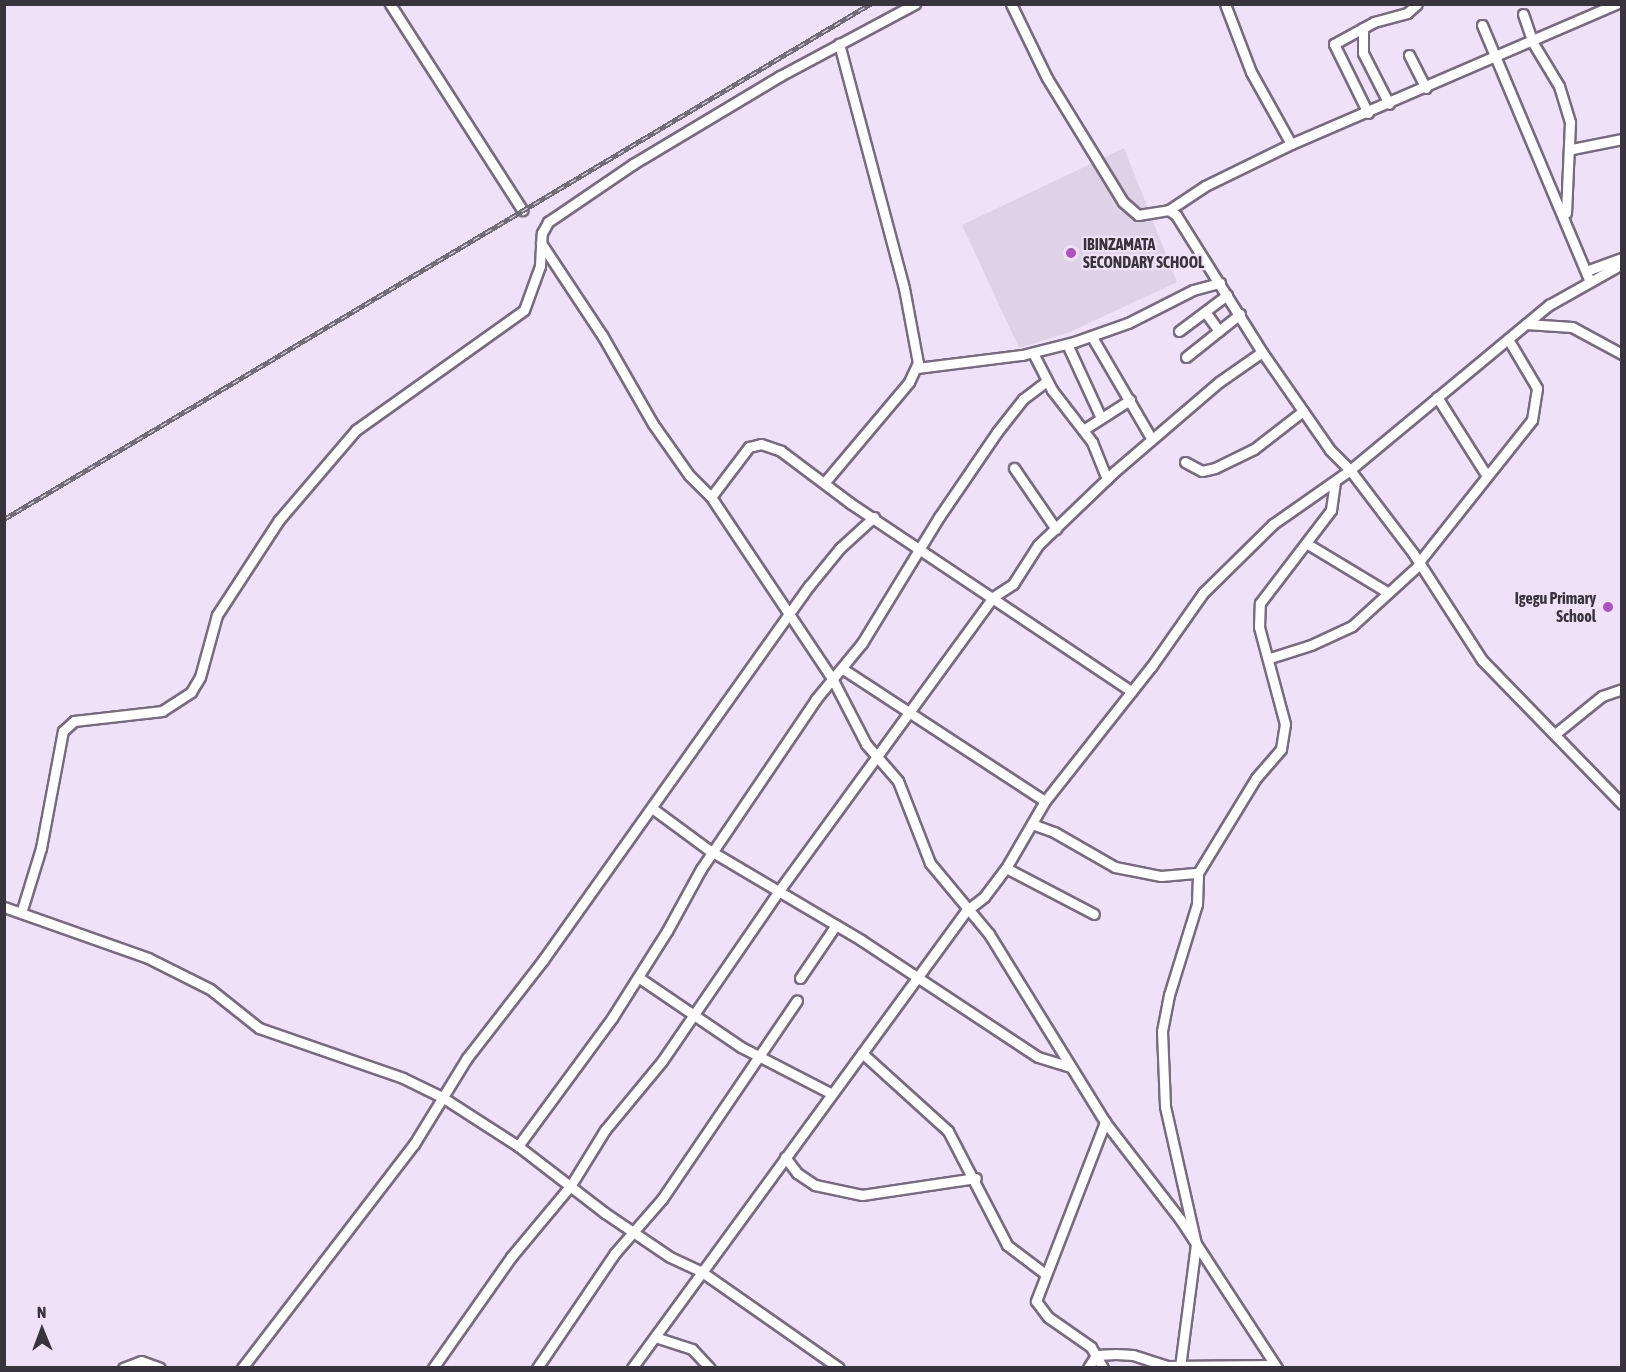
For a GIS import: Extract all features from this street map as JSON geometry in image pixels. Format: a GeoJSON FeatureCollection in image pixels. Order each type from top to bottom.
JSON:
{"type":"FeatureCollection","features":[{"type":"Feature","properties":{"kind":"street"},"geometry":{"type":"LineString","coordinates":[[390,4],[522,210]]}},
{"type":"Feature","properties":{"kind":"street"},"geometry":{"type":"LineString","coordinates":[[21,913],[40,848],[60,740],[68,725],[84,719],[162,711],[191,692],[200,677],[217,615],[279,520],[356,430],[524,310],[540,266],[541,243],[548,222],[614,177],[839,44],[915,4]]}},
{"type":"Feature","properties":{"kind":"street"},"geometry":{"type":"LineString","coordinates":[[1011,4],[1047,78],[1123,202],[1138,215],[1169,210],[1205,186],[1292,144],[1533,43],[1611,6]]}},
{"type":"Feature","properties":{"kind":"street"},"geometry":{"type":"LineString","coordinates":[[1225,4],[1251,72],[1292,144]]}},
{"type":"Feature","properties":{"kind":"street"},"geometry":{"type":"LineString","coordinates":[[1368,113],[1334,44],[1363,28],[1403,15],[1417,4]]}},
{"type":"Feature","properties":{"kind":"street"},"geometry":{"type":"LineString","coordinates":[[1523,14],[1533,43],[1560,89],[1571,127],[1572,149],[1566,218]]}},
{"type":"Feature","properties":{"kind":"street"},"geometry":{"type":"LineString","coordinates":[[1482,25],[1496,59],[1504,70],[1515,112],[1566,218],[1588,276]]}},
{"type":"Feature","properties":{"kind":"street"},"geometry":{"type":"LineString","coordinates":[[1363,28],[1364,53],[1389,104]]}},
{"type":"Feature","properties":{"kind":"street"},"geometry":{"type":"LineString","coordinates":[[839,44],[910,312],[917,368]]}},
{"type":"Feature","properties":{"kind":"street"},"geometry":{"type":"LineString","coordinates":[[1409,55],[1426,88]]}},
{"type":"Feature","properties":{"kind":"street"},"geometry":{"type":"LineString","coordinates":[[1572,149],[1622,139]]}},
{"type":"Feature","properties":{"kind":"street"},"geometry":{"type":"LineString","coordinates":[[1169,210],[1176,215],[1262,352],[1330,450],[1350,470],[1420,563],[1492,672],[1622,804]]}},
{"type":"Feature","properties":{"kind":"street"},"geometry":{"type":"LineString","coordinates":[[541,243],[612,351],[653,424],[689,475],[711,497],[833,680],[866,744],[879,756],[898,781],[930,863],[1007,961],[1104,1122],[1196,1244],[1276,1366]]}},
{"type":"Feature","properties":{"kind":"street"},"geometry":{"type":"LineString","coordinates":[[632,1368],[966,910],[984,897],[1006,868],[1045,801],[1132,692],[1203,592],[1240,552],[1350,470],[1526,324],[1588,276],[1622,258]]}},
{"type":"Feature","properties":{"kind":"street"},"geometry":{"type":"LineString","coordinates":[[1588,276],[1622,264]]}},
{"type":"Feature","properties":{"kind":"street"},"geometry":{"type":"LineString","coordinates":[[824,483],[917,368],[1033,353],[1092,337],[1128,323],[1193,290],[1220,284]]}},
{"type":"Feature","properties":{"kind":"street"},"geometry":{"type":"LineString","coordinates":[[1179,331],[1227,295]]}},
{"type":"Feature","properties":{"kind":"street"},"geometry":{"type":"LineString","coordinates":[[1206,313],[1219,331]]}},
{"type":"Feature","properties":{"kind":"street"},"geometry":{"type":"LineString","coordinates":[[1186,357],[1240,314]]}},
{"type":"Feature","properties":{"kind":"street"},"geometry":{"type":"LineString","coordinates":[[1526,324],[1572,327],[1622,354]]}},
{"type":"Feature","properties":{"kind":"street"},"geometry":{"type":"LineString","coordinates":[[1092,337],[1151,438]]}},
{"type":"Feature","properties":{"kind":"street"},"geometry":{"type":"LineString","coordinates":[[1270,658],[1311,645],[1352,626],[1420,563],[1532,420],[1536,405],[1536,384],[1508,339]]}},
{"type":"Feature","properties":{"kind":"street"},"geometry":{"type":"LineString","coordinates":[[1066,344],[1101,418]]}},
{"type":"Feature","properties":{"kind":"street"},"geometry":{"type":"LineString","coordinates":[[434,1368],[511,1257],[571,1185],[605,1130],[695,1016],[778,892],[993,597],[1013,584],[1038,545],[1107,478],[1151,438],[1239,366],[1262,352]]}},
{"type":"Feature","properties":{"kind":"street"},"geometry":{"type":"LineString","coordinates":[[1033,353],[1047,381],[1083,430],[1101,460],[1107,478]]}},
{"type":"Feature","properties":{"kind":"street"},"geometry":{"type":"LineString","coordinates":[[518,1146],[638,977],[714,853],[816,699],[843,669],[1015,407],[1047,381]]}},
{"type":"Feature","properties":{"kind":"street"},"geometry":{"type":"LineString","coordinates":[[1437,397],[1487,476]]}},
{"type":"Feature","properties":{"kind":"street"},"geometry":{"type":"LineString","coordinates":[[1083,430],[1130,400]]}},
{"type":"Feature","properties":{"kind":"street"},"geometry":{"type":"LineString","coordinates":[[1185,462],[1202,471],[1215,468],[1254,449],[1303,411]]}},
{"type":"Feature","properties":{"kind":"street"},"geometry":{"type":"LineString","coordinates":[[711,497],[748,447],[761,444],[781,451],[824,483],[1132,692]]}},
{"type":"Feature","properties":{"kind":"street"},"geometry":{"type":"LineString","coordinates":[[1014,468],[1027,480],[1056,529]]}},
{"type":"Feature","properties":{"kind":"street"},"geometry":{"type":"LineString","coordinates":[[1180,1367],[1196,1244],[1170,1141],[1162,1061],[1168,995],[1195,912],[1198,873],[1256,778],[1281,749],[1285,724],[1270,658],[1259,627],[1260,603],[1274,580],[1331,510],[1335,481]]}},
{"type":"Feature","properties":{"kind":"street"},"geometry":{"type":"LineString","coordinates":[[242,1368],[299,1288],[353,1226],[414,1144],[492,1022],[543,960],[789,616],[840,548],[874,517]]}},
{"type":"Feature","properties":{"kind":"street"},"geometry":{"type":"LineString","coordinates":[[1306,543],[1388,592]]}},
{"type":"Feature","properties":{"kind":"street"},"geometry":{"type":"LineString","coordinates":[[843,669],[1045,801]]}},
{"type":"Feature","properties":{"kind":"street"},"geometry":{"type":"LineString","coordinates":[[1555,734],[1602,696],[1622,689]]}},
{"type":"Feature","properties":{"kind":"street"},"geometry":{"type":"LineString","coordinates":[[652,808],[714,853],[836,925],[1038,1057],[1070,1067]]}},
{"type":"Feature","properties":{"kind":"street"},"geometry":{"type":"LineString","coordinates":[[1032,824],[1054,832],[1115,867],[1161,876],[1198,873]]}},
{"type":"Feature","properties":{"kind":"street"},"geometry":{"type":"LineString","coordinates":[[1006,868],[1094,914]]}},
{"type":"Feature","properties":{"kind":"street"},"geometry":{"type":"LineString","coordinates":[[4,907],[73,928],[186,975],[259,1028],[369,1065],[442,1097],[518,1146],[632,1232],[670,1257],[702,1272],[839,1368]]}},
{"type":"Feature","properties":{"kind":"street"},"geometry":{"type":"LineString","coordinates":[[800,978],[836,925]]}},
{"type":"Feature","properties":{"kind":"street"},"geometry":{"type":"LineString","coordinates":[[638,977],[759,1057],[832,1094]]}},
{"type":"Feature","properties":{"kind":"street"},"geometry":{"type":"LineString","coordinates":[[537,1368],[632,1232],[662,1199],[798,1000]]}},
{"type":"Feature","properties":{"kind":"street"},"geometry":{"type":"LineString","coordinates":[[862,1053],[948,1131],[976,1178],[1007,1245],[1044,1273]]}},
{"type":"Feature","properties":{"kind":"street"},"geometry":{"type":"LineString","coordinates":[[1103,1368],[1096,1355],[1039,1308],[1036,1301],[1044,1273],[1104,1122]]}},
{"type":"Feature","properties":{"kind":"street"},"geometry":{"type":"LineString","coordinates":[[785,1157],[798,1173],[815,1185],[862,1195],[976,1178]]}},
{"type":"Feature","properties":{"kind":"street"},"geometry":{"type":"LineString","coordinates":[[655,1337],[692,1349],[710,1368]]}},
{"type":"Feature","properties":{"kind":"street"},"geometry":{"type":"LineString","coordinates":[[1096,1355],[1133,1355],[1180,1367],[1276,1366]]}},
{"type":"Feature","properties":{"kind":"street"},"geometry":{"type":"LineString","coordinates":[[1088,1368],[1096,1355]]}},
{"type":"Feature","properties":{"kind":"street"},"geometry":{"type":"LineString","coordinates":[[123,1368],[141,1360],[160,1368]]}},
{"type":"Feature","properties":{"kind":"shaded area","name":"IBINZAMATA SECONDARY SCHOOL"},"geometry":{"type":"Polygon","coordinates":[[[1124,148],[1177,282],[1070,332],[1019,348],[962,225],[1124,148]]]}},
{"type":"Feature","properties":{"kind":"railway"},"geometry":{"type":"LineString","coordinates":[[4,519],[870,4]]}},
{"type":"Feature","properties":{"kind":"place","name":"IBINZAMATA SECONDARY SCHOOL"},"geometry":{"type":"Point","coordinates":[1071,253]}},
{"type":"Feature","properties":{"kind":"place","name":"Igegu Primary School"},"geometry":{"type":"Point","coordinates":[1608,607]}}]}
